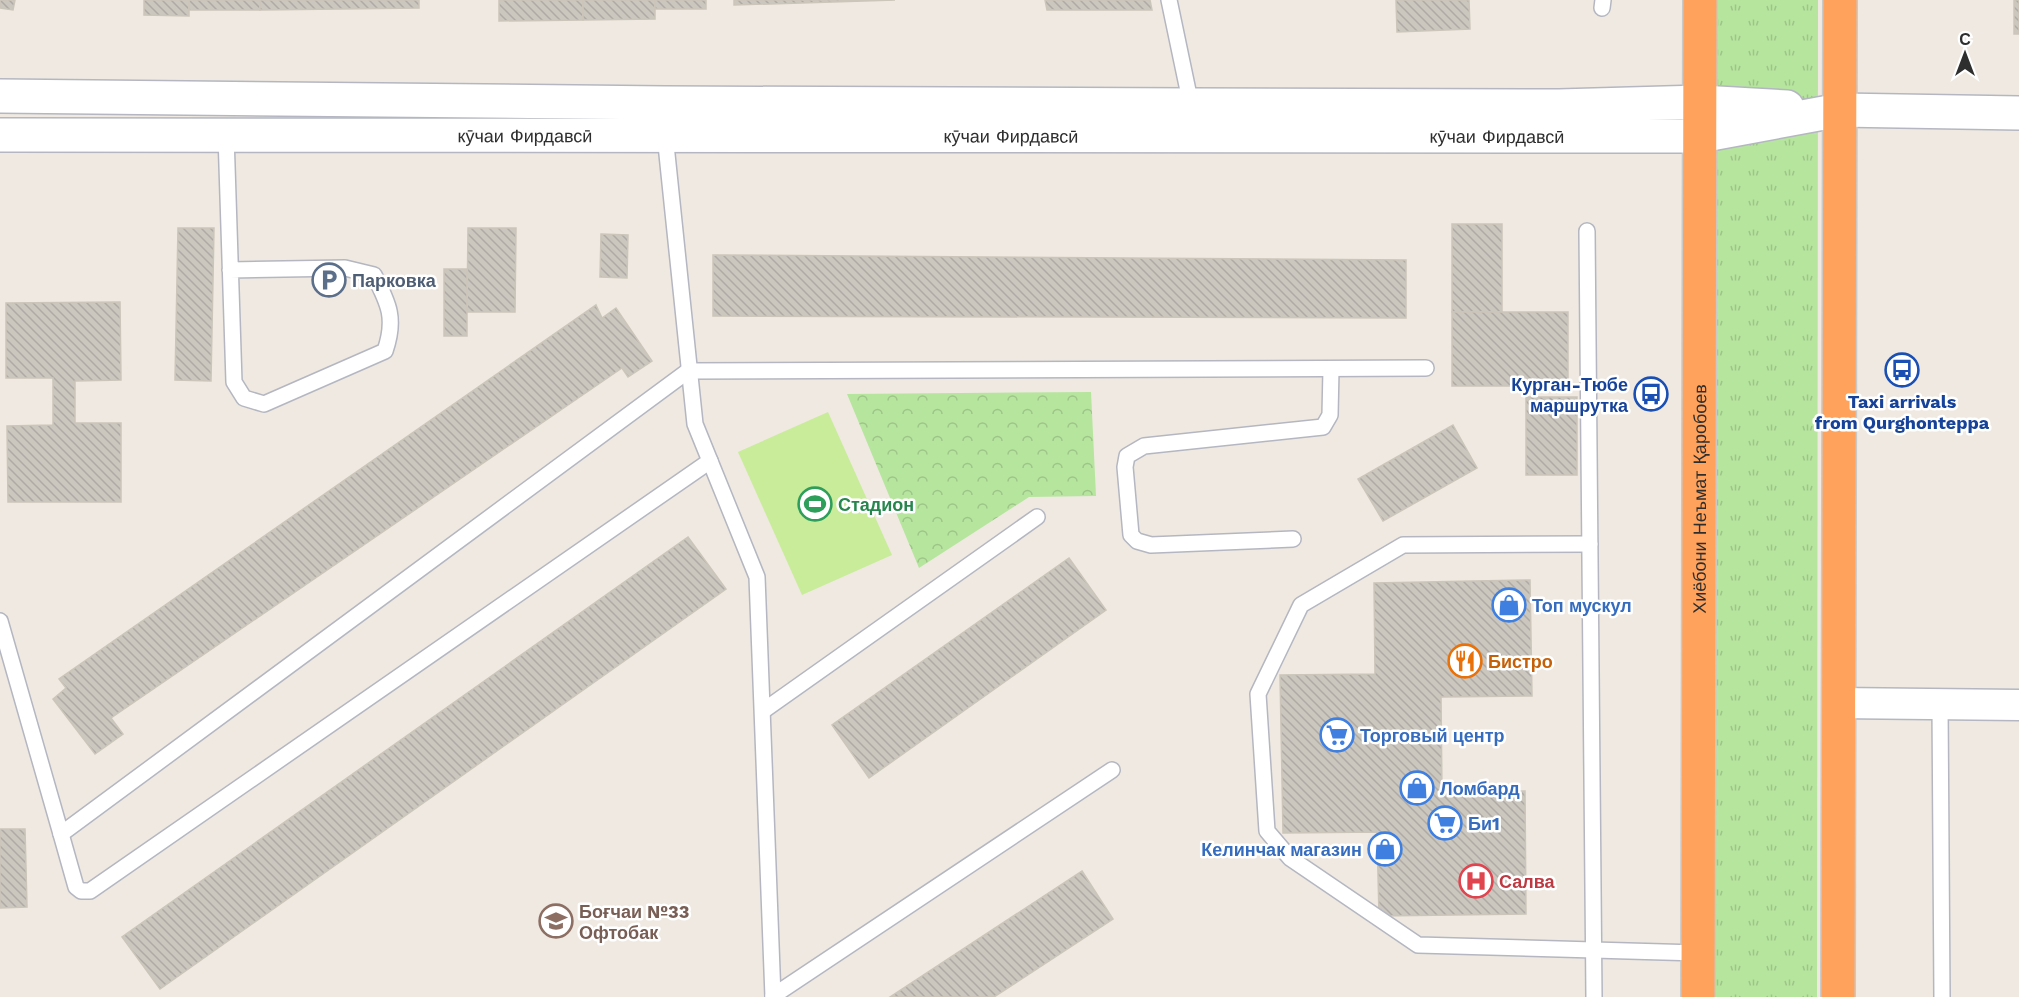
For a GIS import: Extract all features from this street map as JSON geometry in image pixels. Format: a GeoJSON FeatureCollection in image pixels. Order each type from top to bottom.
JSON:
{"type":"FeatureCollection","features":[{"type":"Feature","properties":{"kind":"highway","name":"Хиёбони Неъмат Қаробоев"},"geometry":{"type":"LineString","coordinates":[[1699,996],[1700,0]]}},
{"type":"Feature","properties":{"kind":"highway"},"geometry":{"type":"LineString","coordinates":[[1838,997],[1840,0]]}},
{"type":"Feature","properties":{"kind":"street","name":"кӯчаи Фирдавсӣ"},"geometry":{"type":"LineString","coordinates":[[0,96],[665,103],[1191,105],[1560,106],[1700,102],[1840,110],[2019,112]]}},
{"type":"Feature","properties":{"kind":"street"},"geometry":{"type":"LineString","coordinates":[[665,103],[665,135]]}},
{"type":"Feature","properties":{"kind":"street","name":"кӯчаи Фирдавсӣ"},"geometry":{"type":"LineString","coordinates":[[0,135],[1700,136],[1840,110]]}},
{"type":"Feature","properties":{"kind":"street"},"geometry":{"type":"LineString","coordinates":[[1838,703],[2019,705]]}},
{"type":"Feature","properties":{"kind":"lane"},"geometry":{"type":"LineString","coordinates":[[1169,0],[1191,105]]}},
{"type":"Feature","properties":{"kind":"lane"},"geometry":{"type":"LineString","coordinates":[[226,135],[230,270],[234,382],[244,398],[264,404],[385,351],[392,331],[388,302],[374,275],[345,268],[230,270]]}},
{"type":"Feature","properties":{"kind":"lane"},"geometry":{"type":"LineString","coordinates":[[665,135],[695,424],[757,577],[773,997]]}},
{"type":"Feature","properties":{"kind":"lane"},"geometry":{"type":"LineString","coordinates":[[1587,231],[1594,997]]}},
{"type":"Feature","properties":{"kind":"lane"},"geometry":{"type":"LineString","coordinates":[[61,834],[688,371],[1426,368]]}},
{"type":"Feature","properties":{"kind":"lane"},"geometry":{"type":"LineString","coordinates":[[1293,539],[1151,545],[1137,541],[1131,535],[1125,467],[1127,456],[1144,446],[1323,427],[1330,415],[1331,370]]}},
{"type":"Feature","properties":{"kind":"lane"},"geometry":{"type":"LineString","coordinates":[[0,621],[76,887],[81,891],[90,891],[710,461]]}},
{"type":"Feature","properties":{"kind":"lane"},"geometry":{"type":"LineString","coordinates":[[763,711],[1037,517]]}},
{"type":"Feature","properties":{"kind":"lane"},"geometry":{"type":"LineString","coordinates":[[1590,544],[1403,545],[1301,605],[1258,694],[1267,831],[1290,858],[1418,945],[1698,953]]}},
{"type":"Feature","properties":{"kind":"lane"},"geometry":{"type":"LineString","coordinates":[[1940,704],[1942,997]]}},
{"type":"Feature","properties":{"kind":"lane"},"geometry":{"type":"LineString","coordinates":[[773,997],[1112,770]]}},
{"type":"Feature","properties":{"kind":"green space"},"geometry":{"type":"Polygon","coordinates":[[[1711,0],[1818,0],[1817,997],[1706,997],[1711,0]]]}},
{"type":"Feature","properties":{"kind":"green space"},"geometry":{"type":"Polygon","coordinates":[[[1091,392],[1096,496],[1029,497],[919,568],[847,394],[1091,392]]]}},
{"type":"Feature","properties":{"kind":"green space","name":"Стадион"},"geometry":{"type":"Polygon","coordinates":[[[828,412],[892,555],[802,595],[738,452],[828,412]]]}},
{"type":"Feature","properties":{"kind":"building"},"geometry":{"type":"Polygon","coordinates":[[[0,0],[15,0],[13,10],[0,8],[0,0]]]}},
{"type":"Feature","properties":{"kind":"building"},"geometry":{"type":"Polygon","coordinates":[[[144,0],[189,0],[189,16],[144,15],[144,0]]]}},
{"type":"Feature","properties":{"kind":"building"},"geometry":{"type":"Polygon","coordinates":[[[189,0],[260,0],[260,10],[189,10],[189,0]]]}},
{"type":"Feature","properties":{"kind":"building"},"geometry":{"type":"Polygon","coordinates":[[[260,0],[419,0],[419,8],[260,10],[260,0]]]}},
{"type":"Feature","properties":{"kind":"building"},"geometry":{"type":"Polygon","coordinates":[[[499,0],[583,0],[583,20],[499,21],[499,0]]]}},
{"type":"Feature","properties":{"kind":"building"},"geometry":{"type":"Polygon","coordinates":[[[583,0],[655,0],[655,19],[583,20],[583,0]]]}},
{"type":"Feature","properties":{"kind":"building"},"geometry":{"type":"Polygon","coordinates":[[[655,0],[706,0],[706,9],[655,9],[655,0]]]}},
{"type":"Feature","properties":{"kind":"building"},"geometry":{"type":"Polygon","coordinates":[[[734,0],[895,0],[734,5],[734,0]]]}},
{"type":"Feature","properties":{"kind":"building"},"geometry":{"type":"Polygon","coordinates":[[[1045,0],[1150,0],[1152,10],[1047,10],[1045,0]]]}},
{"type":"Feature","properties":{"kind":"building"},"geometry":{"type":"Polygon","coordinates":[[[1396,0],[1469,0],[1470,29],[1397,32],[1396,0]]]}},
{"type":"Feature","properties":{"kind":"building"},"geometry":{"type":"Polygon","coordinates":[[[2014,0],[2019,0],[2019,34],[2014,34],[2014,0]]]}},
{"type":"Feature","properties":{"kind":"building"},"geometry":{"type":"Polygon","coordinates":[[[1452,224],[1502,224],[1502,312],[1452,312],[1452,224]]]}},
{"type":"Feature","properties":{"kind":"building"},"geometry":{"type":"Polygon","coordinates":[[[178,228],[214,228],[211,381],[175,380],[178,228]]]}},
{"type":"Feature","properties":{"kind":"building"},"geometry":{"type":"Polygon","coordinates":[[[468,228],[516,228],[515,312],[467,312],[468,228]]]}},
{"type":"Feature","properties":{"kind":"building"},"geometry":{"type":"Polygon","coordinates":[[[601,234],[628,235],[627,278],[600,277],[601,234]]]}},
{"type":"Feature","properties":{"kind":"building"},"geometry":{"type":"Polygon","coordinates":[[[713,255],[1406,260],[1406,318],[713,316],[713,255]]]}},
{"type":"Feature","properties":{"kind":"building"},"geometry":{"type":"Polygon","coordinates":[[[444,269],[467,269],[467,336],[444,336],[444,269]]]}},
{"type":"Feature","properties":{"kind":"building"},"geometry":{"type":"Polygon","coordinates":[[[120,302],[121,380],[75,381],[75,423],[121,423],[121,502],[8,502],[7,426],[53,425],[53,378],[6,378],[6,303],[120,302]]]}},
{"type":"Feature","properties":{"kind":"building"},"geometry":{"type":"Polygon","coordinates":[[[596,305],[602,318],[616,308],[652,361],[628,377],[622,368],[111,718],[123,734],[95,754],[53,699],[66,688],[59,679],[596,305]]]}},
{"type":"Feature","properties":{"kind":"building"},"geometry":{"type":"Polygon","coordinates":[[[1452,312],[1568,312],[1568,386],[1452,386],[1452,312]]]}},
{"type":"Feature","properties":{"kind":"building"},"geometry":{"type":"Polygon","coordinates":[[[1526,397],[1577,397],[1577,475],[1526,475],[1526,397]]]}},
{"type":"Feature","properties":{"kind":"building"},"geometry":{"type":"Polygon","coordinates":[[[1453,425],[1477,468],[1383,521],[1358,479],[1453,425]]]}},
{"type":"Feature","properties":{"kind":"building"},"geometry":{"type":"Polygon","coordinates":[[[688,537],[726,589],[160,989],[122,937],[688,537]]]}},
{"type":"Feature","properties":{"kind":"building"},"geometry":{"type":"Polygon","coordinates":[[[1069,558],[1106,610],[869,778],[832,725],[1069,558]]]}},
{"type":"Feature","properties":{"kind":"building"},"geometry":{"type":"Polygon","coordinates":[[[1530,580],[1532,696],[1441,697],[1442,793],[1525,791],[1526,914],[1379,916],[1377,832],[1283,833],[1280,675],[1375,674],[1374,583],[1530,580]]]}},
{"type":"Feature","properties":{"kind":"building"},"geometry":{"type":"Polygon","coordinates":[[[0,829],[25,829],[27,907],[0,908],[0,829]]]}},
{"type":"Feature","properties":{"kind":"building"},"geometry":{"type":"Polygon","coordinates":[[[1082,871],[1113,919],[994,997],[890,997],[1082,871]]]}},
{"type":"Feature","properties":{"kind":"place","name":"Парковка"},"geometry":{"type":"Point","coordinates":[329,280]}},
{"type":"Feature","properties":{"kind":"place","name":"Taxi arrivals from Qurghonteppa"},"geometry":{"type":"Point","coordinates":[1902,370]}},
{"type":"Feature","properties":{"kind":"place","name":"Курган-Тюбе маршрутка"},"geometry":{"type":"Point","coordinates":[1651,394]}},
{"type":"Feature","properties":{"kind":"place","name":"Стадион"},"geometry":{"type":"Point","coordinates":[815,504]}},
{"type":"Feature","properties":{"kind":"place","name":"Топ мускул"},"geometry":{"type":"Point","coordinates":[1509,605]}},
{"type":"Feature","properties":{"kind":"place","name":"Бистро"},"geometry":{"type":"Point","coordinates":[1465,661]}},
{"type":"Feature","properties":{"kind":"place","name":"Торговый центр"},"geometry":{"type":"Point","coordinates":[1337,735]}},
{"type":"Feature","properties":{"kind":"place","name":"Ломбард"},"geometry":{"type":"Point","coordinates":[1417,788]}},
{"type":"Feature","properties":{"kind":"place","name":"Би1"},"geometry":{"type":"Point","coordinates":[1445,823]}},
{"type":"Feature","properties":{"kind":"place","name":"Келинчак магазин"},"geometry":{"type":"Point","coordinates":[1385,849]}},
{"type":"Feature","properties":{"kind":"place","name":"Салва"},"geometry":{"type":"Point","coordinates":[1476,881]}},
{"type":"Feature","properties":{"kind":"place","name":"Боғчаи №33 Офтобак"},"geometry":{"type":"Point","coordinates":[556,921]}}]}
